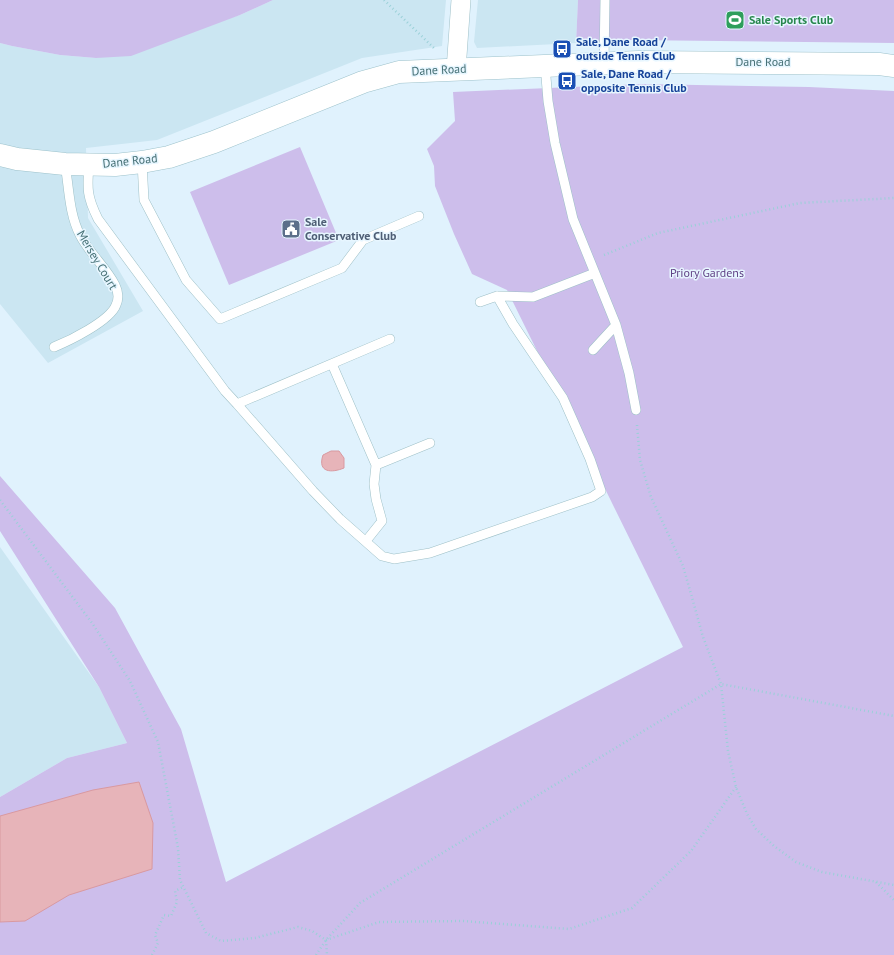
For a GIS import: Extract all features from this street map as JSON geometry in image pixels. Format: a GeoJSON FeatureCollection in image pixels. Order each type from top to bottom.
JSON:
{"type":"FeatureCollection","features":[{"type":"Feature","properties":{"kind":"main road","name":"Dane Road"},"geometry":{"type":"LineString","coordinates":[[0,155],[17,159],[89,165],[115,165],[169,157],[214,142],[363,82],[399,72],[604,63],[784,62],[879,64],[894,66]]}},
{"type":"Feature","properties":{"kind":"street"},"geometry":{"type":"LineString","coordinates":[[456,70],[461,0]]}},
{"type":"Feature","properties":{"kind":"lane"},"geometry":{"type":"LineString","coordinates":[[604,63],[605,0]]}},
{"type":"Feature","properties":{"kind":"lane"},"geometry":{"type":"LineString","coordinates":[[545,65],[548,101],[555,143],[573,219],[616,325],[629,373],[636,410]]}},
{"type":"Feature","properties":{"kind":"lane"},"geometry":{"type":"LineString","coordinates":[[142,162],[144,200],[186,280],[220,319],[342,268],[363,240],[419,216]]}},
{"type":"Feature","properties":{"kind":"lane","name":"Mersey Court"},"geometry":{"type":"LineString","coordinates":[[54,347],[70,341],[108,316],[116,306],[118,295],[115,285],[80,235],[75,222],[65,164]]}},
{"type":"Feature","properties":{"kind":"lane"},"geometry":{"type":"LineString","coordinates":[[89,165],[87,186],[90,204],[98,220],[225,391],[312,492],[382,556],[394,559],[430,553],[592,497],[601,491],[590,459],[563,398],[512,324],[497,296]]}},
{"type":"Feature","properties":{"kind":"lane"},"geometry":{"type":"LineString","coordinates":[[480,302],[497,296],[533,297],[595,274]]}},
{"type":"Feature","properties":{"kind":"lane"},"geometry":{"type":"LineString","coordinates":[[594,350],[616,325]]}},
{"type":"Feature","properties":{"kind":"lane"},"geometry":{"type":"LineString","coordinates":[[237,404],[390,339]]}},
{"type":"Feature","properties":{"kind":"lane"},"geometry":{"type":"LineString","coordinates":[[332,364],[376,465],[374,484],[376,499],[382,521],[366,541]]}},
{"type":"Feature","properties":{"kind":"lane"},"geometry":{"type":"LineString","coordinates":[[376,465],[430,443]]}},
{"type":"Feature","properties":{"kind":"path"},"geometry":{"type":"LineString","coordinates":[[384,0],[456,70]]}},
{"type":"Feature","properties":{"kind":"path"},"geometry":{"type":"LineString","coordinates":[[590,261],[658,233],[800,203],[894,198]]}},
{"type":"Feature","properties":{"kind":"path"},"geometry":{"type":"LineString","coordinates":[[636,410],[640,460],[651,498],[682,566],[694,601],[702,637],[721,684],[728,751],[736,787],[747,814],[756,829],[774,846],[796,862],[822,872],[894,885]]}},
{"type":"Feature","properties":{"kind":"path"},"geometry":{"type":"LineString","coordinates":[[0,500],[92,623],[130,681],[158,742],[178,848],[180,880],[206,933],[221,941],[256,938],[298,927],[312,931],[326,940]]}},
{"type":"Feature","properties":{"kind":"path"},"geometry":{"type":"LineString","coordinates":[[316,955],[326,940],[360,903],[721,684],[894,716]]}},
{"type":"Feature","properties":{"kind":"path"},"geometry":{"type":"LineString","coordinates":[[326,940],[379,922],[463,921],[569,929],[632,908],[691,851],[736,787]]}},
{"type":"Feature","properties":{"kind":"path"},"geometry":{"type":"LineString","coordinates":[[876,882],[894,900]]}},
{"type":"Feature","properties":{"kind":"path"},"geometry":{"type":"LineString","coordinates":[[152,955],[158,942],[155,935],[164,915],[171,916],[177,902],[175,891],[183,886]]}},
{"type":"Feature","properties":{"kind":"path"},"geometry":{"type":"LineString","coordinates":[[326,940],[327,955]]}},
{"type":"Feature","properties":{"kind":"shaded area"},"geometry":{"type":"Polygon","coordinates":[[[273,0],[446,0],[442,46],[362,58],[157,140],[86,148],[88,218],[143,311],[48,363],[0,304],[0,43],[60,55],[96,58],[240,15],[273,0]]]}},
{"type":"Feature","properties":{"kind":"shaded area"},"geometry":{"type":"Polygon","coordinates":[[[478,0],[578,0],[576,43],[477,48],[474,42],[478,0]]]}},
{"type":"Feature","properties":{"kind":"shaded area"},"geometry":{"type":"Polygon","coordinates":[[[331,451],[339,451],[344,458],[344,468],[330,471],[324,468],[322,465],[323,455],[331,451]]]}},
{"type":"Feature","properties":{"kind":"shaded area"},"geometry":{"type":"Polygon","coordinates":[[[0,547],[99,687],[127,743],[67,758],[0,797],[0,547]]]}},
{"type":"Feature","properties":{"kind":"shaded area"},"geometry":{"type":"Polygon","coordinates":[[[139,782],[153,823],[152,869],[69,895],[25,921],[0,922],[0,816],[93,790],[139,782]]]}},
{"type":"Feature","properties":{"kind":"green space"},"geometry":{"type":"Polygon","coordinates":[[[0,0],[273,0],[240,15],[131,56],[96,58],[60,55],[0,43],[0,0]]]}},
{"type":"Feature","properties":{"kind":"green space","name":"Sale Sports Club"},"geometry":{"type":"Polygon","coordinates":[[[578,0],[894,0],[894,43],[630,40],[576,43],[578,0]]]}},
{"type":"Feature","properties":{"kind":"green space","name":"Priory Gardens"},"geometry":{"type":"Polygon","coordinates":[[[643,84],[809,87],[894,91],[894,955],[0,955],[0,797],[67,758],[127,743],[99,687],[0,531],[0,476],[115,608],[181,729],[226,882],[683,647],[507,290],[472,274],[435,186],[434,166],[427,149],[455,121],[453,92],[643,84]]]}},
{"type":"Feature","properties":{"kind":"green space"},"geometry":{"type":"Polygon","coordinates":[[[300,147],[339,240],[229,285],[190,192],[300,147]]]}},
{"type":"Feature","properties":{"kind":"place","name":"Sale Sports Club"},"geometry":{"type":"Point","coordinates":[735,20]}},
{"type":"Feature","properties":{"kind":"place","name":"Sale, Dane Road / outside Tennis Club"},"geometry":{"type":"Point","coordinates":[562,49]}},
{"type":"Feature","properties":{"kind":"place","name":"Sale, Dane Road / opposite Tennis Club"},"geometry":{"type":"Point","coordinates":[567,81]}},
{"type":"Feature","properties":{"kind":"place","name":"Sale Conservative Club"},"geometry":{"type":"Point","coordinates":[291,229]}}]}
